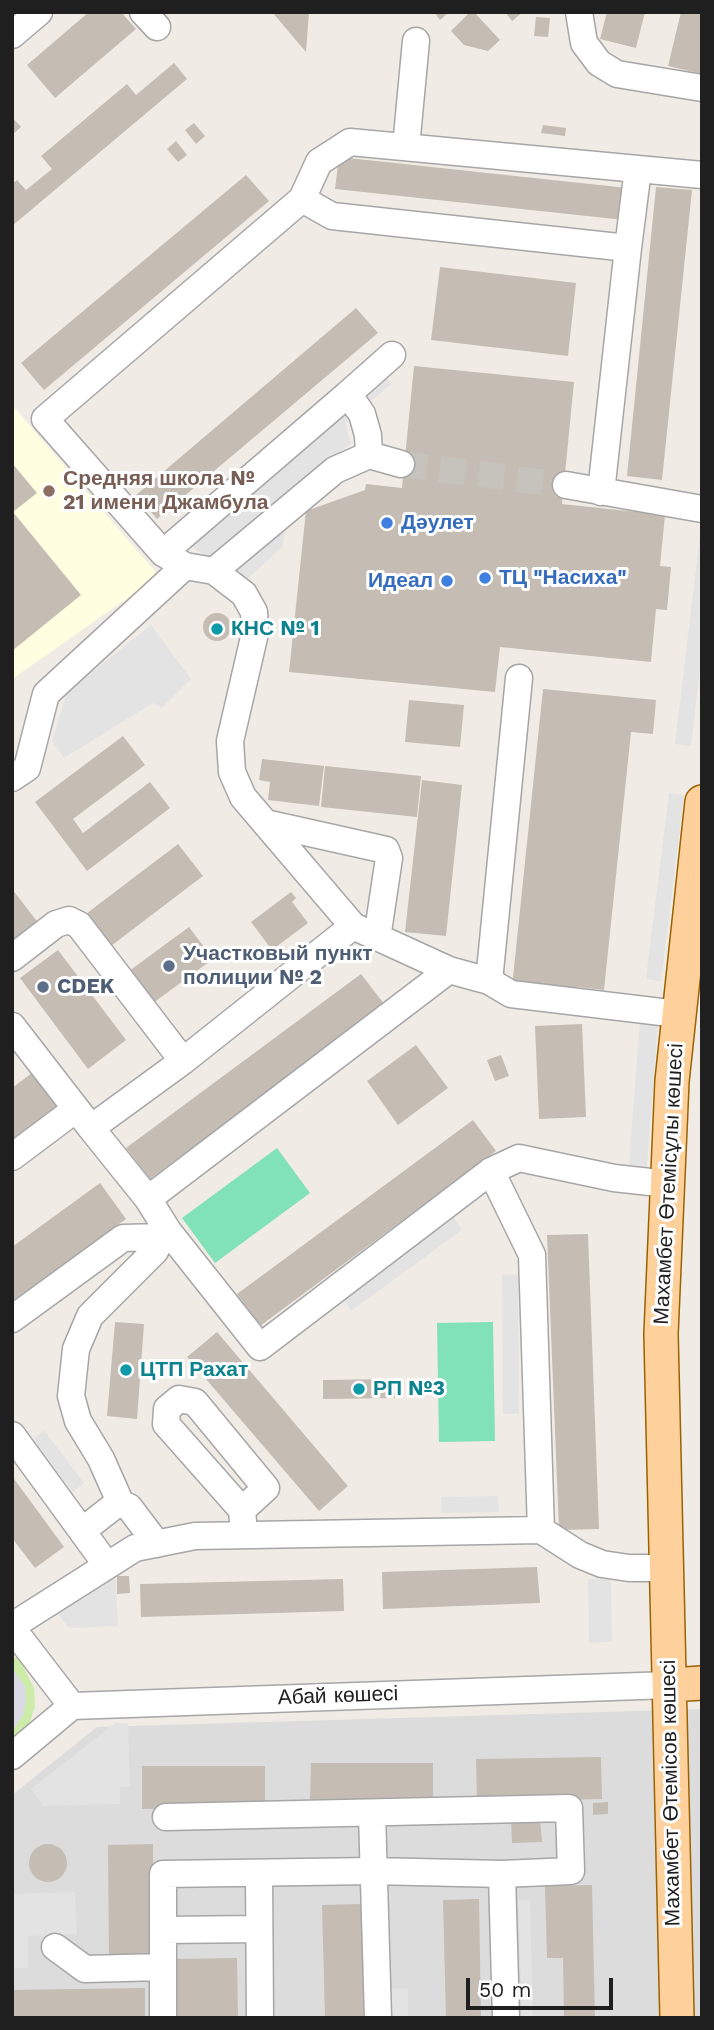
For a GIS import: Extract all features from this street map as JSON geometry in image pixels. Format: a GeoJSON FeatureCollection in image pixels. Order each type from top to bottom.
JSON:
{"type":"FeatureCollection","features":[{"type":"Feature","properties":{"kind":"main road","name":"Махамбет Өтемісұлы көшесі"},"geometry":{"type":"LineString","coordinates":[[666,1568],[661,1334],[668,1184],[678,1014],[702,802]]}},
{"type":"Feature","properties":{"kind":"main road","name":"Махамбет Өтемісов көшесі"},"geometry":{"type":"LineString","coordinates":[[666,1568],[677,2018]]}},
{"type":"Feature","properties":{"kind":"main road","name":"Абай көшесі"},"geometry":{"type":"LineString","coordinates":[[668,1685],[702,1684]]}},
{"type":"Feature","properties":{"kind":"street"},"geometry":{"type":"LineString","coordinates":[[12,35],[39,12]]}},
{"type":"Feature","properties":{"kind":"street"},"geometry":{"type":"LineString","coordinates":[[579,12],[584,43],[599,63],[617,74],[702,88]]}},
{"type":"Feature","properties":{"kind":"street"},"geometry":{"type":"LineString","coordinates":[[406,147],[415,41]]}},
{"type":"Feature","properties":{"kind":"street"},"geometry":{"type":"LineString","coordinates":[[678,1014],[511,994],[489,981],[449,970],[353,926],[243,797],[232,772],[230,741],[255,633],[254,612],[244,594],[214,571],[174,559],[45,419],[302,199],[319,162],[350,142],[702,175]]}},
{"type":"Feature","properties":{"kind":"street"},"geometry":{"type":"LineString","coordinates":[[601,492],[638,169]]}},
{"type":"Feature","properties":{"kind":"street"},"geometry":{"type":"LineString","coordinates":[[302,199],[332,216],[628,248]]}},
{"type":"Feature","properties":{"kind":"street"},"geometry":{"type":"LineString","coordinates":[[12,778],[27,768],[46,694],[174,559],[392,355]]}},
{"type":"Feature","properties":{"kind":"street"},"geometry":{"type":"LineString","coordinates":[[348,394],[362,414],[368,435],[369,455]]}},
{"type":"Feature","properties":{"kind":"street"},"geometry":{"type":"LineString","coordinates":[[214,571],[335,470],[369,455],[401,464]]}},
{"type":"Feature","properties":{"kind":"street"},"geometry":{"type":"LineString","coordinates":[[566,485],[702,509]]}},
{"type":"Feature","properties":{"kind":"street"},"geometry":{"type":"LineString","coordinates":[[489,981],[519,678]]}},
{"type":"Feature","properties":{"kind":"street"},"geometry":{"type":"LineString","coordinates":[[265,823],[386,850],[389,858],[377,938]]}},
{"type":"Feature","properties":{"kind":"street"},"geometry":{"type":"LineString","coordinates":[[12,958],[56,925],[69,920],[79,925],[183,1061]]}},
{"type":"Feature","properties":{"kind":"street"},"geometry":{"type":"LineString","coordinates":[[12,1157],[183,1061],[353,926]]}},
{"type":"Feature","properties":{"kind":"street"},"geometry":{"type":"LineString","coordinates":[[148,1199],[449,970]]}},
{"type":"Feature","properties":{"kind":"street"},"geometry":{"type":"LineString","coordinates":[[12,1026],[148,1199],[165,1234],[260,1347],[491,1171],[519,1158],[614,1178],[668,1184]]}},
{"type":"Feature","properties":{"kind":"street"},"geometry":{"type":"LineString","coordinates":[[491,1171],[532,1255],[541,1530]]}},
{"type":"Feature","properties":{"kind":"street"},"geometry":{"type":"LineString","coordinates":[[12,1319],[123,1237],[165,1234]]}},
{"type":"Feature","properties":{"kind":"street"},"geometry":{"type":"LineString","coordinates":[[121,1504],[71,1396],[76,1349],[90,1316],[155,1251],[165,1234]]}},
{"type":"Feature","properties":{"kind":"street"},"geometry":{"type":"LineString","coordinates":[[12,1435],[106,1564]]}},
{"type":"Feature","properties":{"kind":"street"},"geometry":{"type":"LineString","coordinates":[[82,1531],[114,1506],[121,1504],[129,1507],[158,1544]]}},
{"type":"Feature","properties":{"kind":"street"},"geometry":{"type":"LineString","coordinates":[[12,1756],[72,1706],[12,1627],[106,1564],[135,1548],[195,1536],[243,1522],[368,1535],[541,1530],[580,1555],[602,1564],[629,1568],[666,1568]]}},
{"type":"Feature","properties":{"kind":"street","name":"Абай көшесі"},"geometry":{"type":"LineString","coordinates":[[72,1706],[668,1685]]}},
{"type":"Feature","properties":{"kind":"street"},"geometry":{"type":"LineString","coordinates":[[163,2018],[163,1874],[374,1871],[502,1874],[571,1871],[569,1808],[166,1818]]}},
{"type":"Feature","properties":{"kind":"street"},"geometry":{"type":"LineString","coordinates":[[372,1813],[378,2018]]}},
{"type":"Feature","properties":{"kind":"street"},"geometry":{"type":"LineString","coordinates":[[259,1873],[260,2018]]}},
{"type":"Feature","properties":{"kind":"street"},"geometry":{"type":"LineString","coordinates":[[502,1874],[506,2018]]}},
{"type":"Feature","properties":{"kind":"street"},"geometry":{"type":"LineString","coordinates":[[163,1930],[259,1928]]}},
{"type":"Feature","properties":{"kind":"street"},"geometry":{"type":"LineString","coordinates":[[55,1947],[85,1969],[162,1968]]}},
{"type":"Feature","properties":{"kind":"shaded area"},"geometry":{"type":"Polygon","coordinates":[[[383,370],[391,384],[345,423],[351,443],[289,494],[283,546],[243,583],[187,543],[383,370]]]}},
{"type":"Feature","properties":{"kind":"shaded area","name":"Средняя школа № 21 имени Джамбула"},"geometry":{"type":"Polygon","coordinates":[[[12,405],[159,576],[12,679],[12,405]]]}},
{"type":"Feature","properties":{"kind":"shaded area"},"geometry":{"type":"Polygon","coordinates":[[[700,535],[702,651],[691,746],[675,744],[700,535]]]}},
{"type":"Feature","properties":{"kind":"shaded area"},"geometry":{"type":"Polygon","coordinates":[[[151,625],[191,679],[162,708],[153,703],[64,758],[52,741],[67,692],[151,625]]]}},
{"type":"Feature","properties":{"kind":"shaded area"},"geometry":{"type":"Polygon","coordinates":[[[669,793],[684,795],[661,981],[646,979],[669,793]]]}},
{"type":"Feature","properties":{"kind":"shaded area"},"geometry":{"type":"Polygon","coordinates":[[[640,1020],[658,1022],[647,1166],[629,1165],[640,1020]]]}},
{"type":"Feature","properties":{"kind":"shaded area"},"geometry":{"type":"Polygon","coordinates":[[[453,1217],[462,1230],[351,1311],[342,1298],[453,1217]]]}},
{"type":"Feature","properties":{"kind":"shaded area"},"geometry":{"type":"Polygon","coordinates":[[[518,1274],[519,1414],[503,1414],[502,1275],[518,1274]]]}},
{"type":"Feature","properties":{"kind":"shaded area"},"geometry":{"type":"Polygon","coordinates":[[[44,1430],[84,1483],[73,1492],[33,1439],[44,1430]]]}},
{"type":"Feature","properties":{"kind":"shaded area"},"geometry":{"type":"Polygon","coordinates":[[[498,1496],[499,1512],[441,1513],[441,1497],[498,1496]]]}},
{"type":"Feature","properties":{"kind":"shaded area"},"geometry":{"type":"Polygon","coordinates":[[[115,1567],[118,1626],[69,1628],[53,1607],[115,1567]]]}},
{"type":"Feature","properties":{"kind":"shaded area"},"geometry":{"type":"Polygon","coordinates":[[[611,1578],[612,1642],[589,1643],[588,1579],[611,1578]]]}},
{"type":"Feature","properties":{"kind":"shaded area"},"geometry":{"type":"Polygon","coordinates":[[[12,1668],[25,1687],[26,1701],[23,1716],[12,1730],[12,1668]]]}},
{"type":"Feature","properties":{"kind":"shaded area"},"geometry":{"type":"Polygon","coordinates":[[[702,1709],[702,2018],[12,2018],[12,1795],[97,1727],[702,1709]]]}},
{"type":"Feature","properties":{"kind":"shaded area"},"geometry":{"type":"Polygon","coordinates":[[[115,1723],[128,1723],[130,1786],[120,1787],[120,1804],[43,1806],[31,1789],[115,1723]]]}},
{"type":"Feature","properties":{"kind":"shaded area"},"geometry":{"type":"Polygon","coordinates":[[[75,1892],[77,1934],[28,1936],[28,1968],[12,1968],[12,1894],[75,1892]]]}},
{"type":"Feature","properties":{"kind":"shaded area"},"geometry":{"type":"Polygon","coordinates":[[[518,1900],[530,1900],[533,2018],[522,2018],[518,1900]]]}},
{"type":"Feature","properties":{"kind":"shaded area"},"geometry":{"type":"Polygon","coordinates":[[[391,1989],[408,1989],[408,2018],[391,2018],[391,1989]]]}},
{"type":"Feature","properties":{"kind":"green space"},"geometry":{"type":"Polygon","coordinates":[[[277,1148],[310,1193],[215,1263],[182,1218],[277,1148]]]}},
{"type":"Feature","properties":{"kind":"green space"},"geometry":{"type":"Polygon","coordinates":[[[493,1322],[495,1441],[439,1442],[437,1323],[493,1322]]]}},
{"type":"Feature","properties":{"kind":"green space"},"geometry":{"type":"Polygon","coordinates":[[[18,1656],[34,1688],[35,1707],[29,1725],[12,1746],[12,1730],[23,1716],[25,1687],[12,1668],[12,1660],[18,1656]]]}},
{"type":"Feature","properties":{"kind":"building"},"geometry":{"type":"Polygon","coordinates":[[[89,12],[121,12],[136,29],[55,98],[27,65],[89,12]]]}},
{"type":"Feature","properties":{"kind":"building"},"geometry":{"type":"Polygon","coordinates":[[[272,12],[309,12],[306,52],[272,12]]]}},
{"type":"Feature","properties":{"kind":"building"},"geometry":{"type":"Polygon","coordinates":[[[434,12],[449,12],[440,20],[434,12]]]}},
{"type":"Feature","properties":{"kind":"building"},"geometry":{"type":"Polygon","coordinates":[[[470,12],[474,12],[500,40],[488,51],[464,45],[451,31],[470,12]]]}},
{"type":"Feature","properties":{"kind":"building"},"geometry":{"type":"Polygon","coordinates":[[[505,12],[523,12],[512,21],[505,12]]]}},
{"type":"Feature","properties":{"kind":"building"},"geometry":{"type":"Polygon","coordinates":[[[607,12],[645,12],[636,48],[600,39],[607,12]]]}},
{"type":"Feature","properties":{"kind":"building"},"geometry":{"type":"Polygon","coordinates":[[[681,12],[702,12],[702,74],[668,66],[681,12]]]}},
{"type":"Feature","properties":{"kind":"building"},"geometry":{"type":"Polygon","coordinates":[[[536,17],[550,18],[548,37],[534,36],[536,17]]]}},
{"type":"Feature","properties":{"kind":"building"},"geometry":{"type":"Polygon","coordinates":[[[174,63],[187,79],[12,226],[12,184],[17,180],[26,190],[52,169],[41,156],[127,84],[136,95],[174,63]]]}},
{"type":"Feature","properties":{"kind":"building"},"geometry":{"type":"Polygon","coordinates":[[[12,117],[21,127],[12,135],[12,117]]]}},
{"type":"Feature","properties":{"kind":"building"},"geometry":{"type":"Polygon","coordinates":[[[194,123],[205,136],[196,144],[185,130],[194,123]]]}},
{"type":"Feature","properties":{"kind":"building"},"geometry":{"type":"Polygon","coordinates":[[[543,125],[566,128],[565,136],[541,133],[543,125]]]}},
{"type":"Feature","properties":{"kind":"building"},"geometry":{"type":"Polygon","coordinates":[[[176,141],[187,155],[178,162],[167,149],[176,141]]]}},
{"type":"Feature","properties":{"kind":"building"},"geometry":{"type":"Polygon","coordinates":[[[339,157],[627,188],[624,220],[335,189],[339,157]]]}},
{"type":"Feature","properties":{"kind":"building"},"geometry":{"type":"Polygon","coordinates":[[[246,175],[269,201],[44,390],[21,363],[246,175]]]}},
{"type":"Feature","properties":{"kind":"building"},"geometry":{"type":"Polygon","coordinates":[[[656,187],[692,190],[662,480],[627,476],[656,187]]]}},
{"type":"Feature","properties":{"kind":"building"},"geometry":{"type":"Polygon","coordinates":[[[440,267],[576,283],[568,356],[431,340],[440,267]]]}},
{"type":"Feature","properties":{"kind":"building"},"geometry":{"type":"Polygon","coordinates":[[[356,308],[378,333],[157,519],[136,495],[356,308]]]}},
{"type":"Feature","properties":{"kind":"building","name":"ТЦ \"Насиха\""},"geometry":{"type":"Polygon","coordinates":[[[414,366],[574,382],[562,504],[665,515],[660,566],[671,567],[667,610],[656,609],[651,662],[500,647],[495,692],[289,672],[306,511],[365,490],[366,484],[402,488],[414,366]]]}},
{"type":"Feature","properties":{"kind":"building"},"geometry":{"type":"Polygon","coordinates":[[[12,463],[37,493],[13,512],[81,595],[12,651],[12,463]]]}},
{"type":"Feature","properties":{"kind":"building","name":"КНС № 1"},"geometry":{"type":"Polygon","coordinates":[[[217,613],[227,617],[231,627],[227,637],[217,641],[207,637],[203,627],[207,617],[217,613]]]}},
{"type":"Feature","properties":{"kind":"building"},"geometry":{"type":"Polygon","coordinates":[[[543,689],[656,700],[653,734],[631,732],[604,990],[577,987],[576,993],[512,987],[543,689]]]}},
{"type":"Feature","properties":{"kind":"building"},"geometry":{"type":"Polygon","coordinates":[[[409,700],[464,705],[460,747],[405,742],[409,700]]]}},
{"type":"Feature","properties":{"kind":"building"},"geometry":{"type":"Polygon","coordinates":[[[123,736],[145,765],[73,819],[83,833],[150,782],[170,808],[87,871],[35,802],[123,736]]]}},
{"type":"Feature","properties":{"kind":"building"},"geometry":{"type":"Polygon","coordinates":[[[262,759],[324,766],[319,806],[268,800],[270,782],[259,780],[262,759]]]}},
{"type":"Feature","properties":{"kind":"building"},"geometry":{"type":"Polygon","coordinates":[[[325,766],[421,776],[417,817],[321,807],[325,766]]]}},
{"type":"Feature","properties":{"kind":"building"},"geometry":{"type":"Polygon","coordinates":[[[422,780],[462,785],[446,936],[405,932],[422,780]]]}},
{"type":"Feature","properties":{"kind":"building"},"geometry":{"type":"Polygon","coordinates":[[[178,844],[203,876],[107,949],[82,917],[178,844]]]}},
{"type":"Feature","properties":{"kind":"building"},"geometry":{"type":"Polygon","coordinates":[[[12,889],[43,929],[12,953],[12,889]]]}},
{"type":"Feature","properties":{"kind":"building"},"geometry":{"type":"Polygon","coordinates":[[[291,892],[296,898],[292,902],[308,923],[272,950],[251,922],[291,892]]]}},
{"type":"Feature","properties":{"kind":"building","name":"Участковый пункт полиции № 2"},"geometry":{"type":"Polygon","coordinates":[[[189,927],[213,959],[149,1006],[125,974],[189,927]]]}},
{"type":"Feature","properties":{"kind":"building"},"geometry":{"type":"Polygon","coordinates":[[[58,950],[126,1040],[88,1069],[20,978],[58,950]]]}},
{"type":"Feature","properties":{"kind":"building"},"geometry":{"type":"Polygon","coordinates":[[[361,974],[385,1005],[150,1179],[126,1148],[361,974]]]}},
{"type":"Feature","properties":{"kind":"building"},"geometry":{"type":"Polygon","coordinates":[[[582,1024],[586,1117],[539,1119],[535,1026],[582,1024]]]}},
{"type":"Feature","properties":{"kind":"building"},"geometry":{"type":"Polygon","coordinates":[[[416,1045],[448,1088],[398,1125],[367,1081],[416,1045]]]}},
{"type":"Feature","properties":{"kind":"building"},"geometry":{"type":"Polygon","coordinates":[[[501,1055],[509,1076],[495,1081],[487,1060],[501,1055]]]}},
{"type":"Feature","properties":{"kind":"building"},"geometry":{"type":"Polygon","coordinates":[[[32,1073],[57,1106],[12,1140],[12,1088],[32,1073]]]}},
{"type":"Feature","properties":{"kind":"building"},"geometry":{"type":"Polygon","coordinates":[[[473,1120],[496,1151],[260,1326],[237,1294],[473,1120]]]}},
{"type":"Feature","properties":{"kind":"building"},"geometry":{"type":"Polygon","coordinates":[[[100,1183],[126,1219],[12,1301],[12,1247],[100,1183]]]}},
{"type":"Feature","properties":{"kind":"building"},"geometry":{"type":"Polygon","coordinates":[[[588,1234],[599,1529],[559,1530],[547,1235],[588,1234]]]}},
{"type":"Feature","properties":{"kind":"building","name":"ЦТП Рахат"},"geometry":{"type":"Polygon","coordinates":[[[115,1322],[144,1324],[137,1419],[107,1416],[115,1322]]]}},
{"type":"Feature","properties":{"kind":"building"},"geometry":{"type":"Polygon","coordinates":[[[217,1332],[348,1486],[319,1511],[187,1357],[217,1332]]]}},
{"type":"Feature","properties":{"kind":"building","name":"РП №3"},"geometry":{"type":"Polygon","coordinates":[[[395,1379],[395,1398],[323,1399],[323,1380],[395,1379]]]}},
{"type":"Feature","properties":{"kind":"building"},"geometry":{"type":"Polygon","coordinates":[[[12,1476],[64,1547],[35,1568],[12,1538],[12,1476]]]}},
{"type":"Feature","properties":{"kind":"building"},"geometry":{"type":"Polygon","coordinates":[[[537,1567],[540,1603],[383,1609],[382,1572],[537,1567]]]}},
{"type":"Feature","properties":{"kind":"building"},"geometry":{"type":"Polygon","coordinates":[[[117,1576],[129,1576],[130,1593],[117,1594],[117,1576]]]}},
{"type":"Feature","properties":{"kind":"building"},"geometry":{"type":"Polygon","coordinates":[[[343,1579],[344,1611],[141,1617],[140,1584],[343,1579]]]}},
{"type":"Feature","properties":{"kind":"building"},"geometry":{"type":"Polygon","coordinates":[[[601,1757],[602,1799],[477,1802],[476,1759],[601,1757]]]}},
{"type":"Feature","properties":{"kind":"building"},"geometry":{"type":"Polygon","coordinates":[[[311,1763],[433,1763],[433,1802],[310,1802],[311,1763]]]}},
{"type":"Feature","properties":{"kind":"building"},"geometry":{"type":"Polygon","coordinates":[[[142,1766],[265,1766],[265,1808],[142,1809],[142,1766]]]}},
{"type":"Feature","properties":{"kind":"building"},"geometry":{"type":"Polygon","coordinates":[[[608,1802],[608,1814],[593,1815],[593,1803],[608,1802]]]}},
{"type":"Feature","properties":{"kind":"building"},"geometry":{"type":"Polygon","coordinates":[[[540,1819],[542,1842],[512,1843],[511,1820],[540,1819]]]}},
{"type":"Feature","properties":{"kind":"building"},"geometry":{"type":"Polygon","coordinates":[[[48,1844],[62,1849],[67,1863],[62,1877],[48,1882],[34,1877],[29,1863],[34,1849],[48,1844]]]}},
{"type":"Feature","properties":{"kind":"building"},"geometry":{"type":"Polygon","coordinates":[[[153,1844],[154,1960],[109,1961],[108,1845],[153,1844]]]}},
{"type":"Feature","properties":{"kind":"building"},"geometry":{"type":"Polygon","coordinates":[[[592,1885],[595,2018],[564,2018],[563,1958],[547,1958],[545,1886],[592,1885]]]}},
{"type":"Feature","properties":{"kind":"building"},"geometry":{"type":"Polygon","coordinates":[[[479,1899],[481,2018],[446,2018],[443,1900],[479,1899]]]}},
{"type":"Feature","properties":{"kind":"building"},"geometry":{"type":"Polygon","coordinates":[[[362,1904],[366,2018],[325,2018],[322,1905],[362,1904]]]}},
{"type":"Feature","properties":{"kind":"building"},"geometry":{"type":"Polygon","coordinates":[[[237,1958],[238,2018],[170,2018],[169,1959],[237,1958]]]}},
{"type":"Feature","properties":{"kind":"building"},"geometry":{"type":"Polygon","coordinates":[[[145,1988],[145,2018],[12,2018],[12,1990],[145,1988]]]}},
{"type":"Feature","properties":{"kind":"tunnel"},"geometry":{"type":"LineString","coordinates":[[401,464],[566,485]]}},
{"type":"Feature","properties":{"kind":"place","name":"Средняя школа № 21 имени Джамбула"},"geometry":{"type":"Point","coordinates":[49,491]}},
{"type":"Feature","properties":{"kind":"place","name":"Дәулет"},"geometry":{"type":"Point","coordinates":[387,523]}},
{"type":"Feature","properties":{"kind":"place","name":"ТЦ \"Насиха\""},"geometry":{"type":"Point","coordinates":[485,578]}},
{"type":"Feature","properties":{"kind":"place","name":"Идеал"},"geometry":{"type":"Point","coordinates":[447,581]}},
{"type":"Feature","properties":{"kind":"place","name":"КНС № 1"},"geometry":{"type":"Point","coordinates":[217,629]}},
{"type":"Feature","properties":{"kind":"place","name":"Участковый пункт полиции № 2"},"geometry":{"type":"Point","coordinates":[169,966]}},
{"type":"Feature","properties":{"kind":"place","name":"CDEK"},"geometry":{"type":"Point","coordinates":[43,987]}},
{"type":"Feature","properties":{"kind":"place","name":"ЦТП Рахат"},"geometry":{"type":"Point","coordinates":[126,1370]}},
{"type":"Feature","properties":{"kind":"place","name":"РП №3"},"geometry":{"type":"Point","coordinates":[359,1389]}}]}
